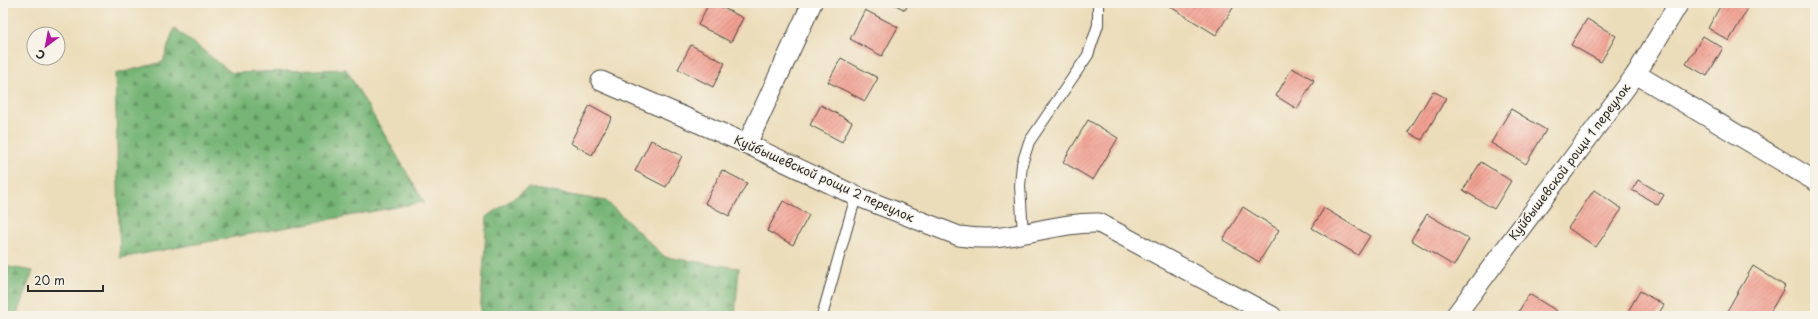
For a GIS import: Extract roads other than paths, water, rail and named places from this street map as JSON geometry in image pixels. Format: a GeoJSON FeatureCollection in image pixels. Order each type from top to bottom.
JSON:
{"type":"FeatureCollection","features":[{"type":"Feature","properties":{"kind":"street"},"geometry":{"type":"LineString","coordinates":[[747,144],[812,3]]}},
{"type":"Feature","properties":{"kind":"street","name":"Куйбышевской рощи 1 переулок"},"geometry":{"type":"LineString","coordinates":[[1455,316],[1636,74],[1679,3]]}},
{"type":"Feature","properties":{"kind":"street"},"geometry":{"type":"LineString","coordinates":[[1636,74],[1815,181]]}},
{"type":"Feature","properties":{"kind":"street","name":"Куйбышевской рощи 2 переулок"},"geometry":{"type":"LineString","coordinates":[[601,81],[747,144],[856,196],[959,236],[1000,238],[1083,223],[1099,223],[1272,316]]}},
{"type":"Feature","properties":{"kind":"lane"},"geometry":{"type":"LineString","coordinates":[[1023,234],[1020,186],[1022,164],[1029,142],[1088,55],[1098,25],[1098,3]]}},
{"type":"Feature","properties":{"kind":"lane"},"geometry":{"type":"LineString","coordinates":[[822,316],[856,196]]}}]}
